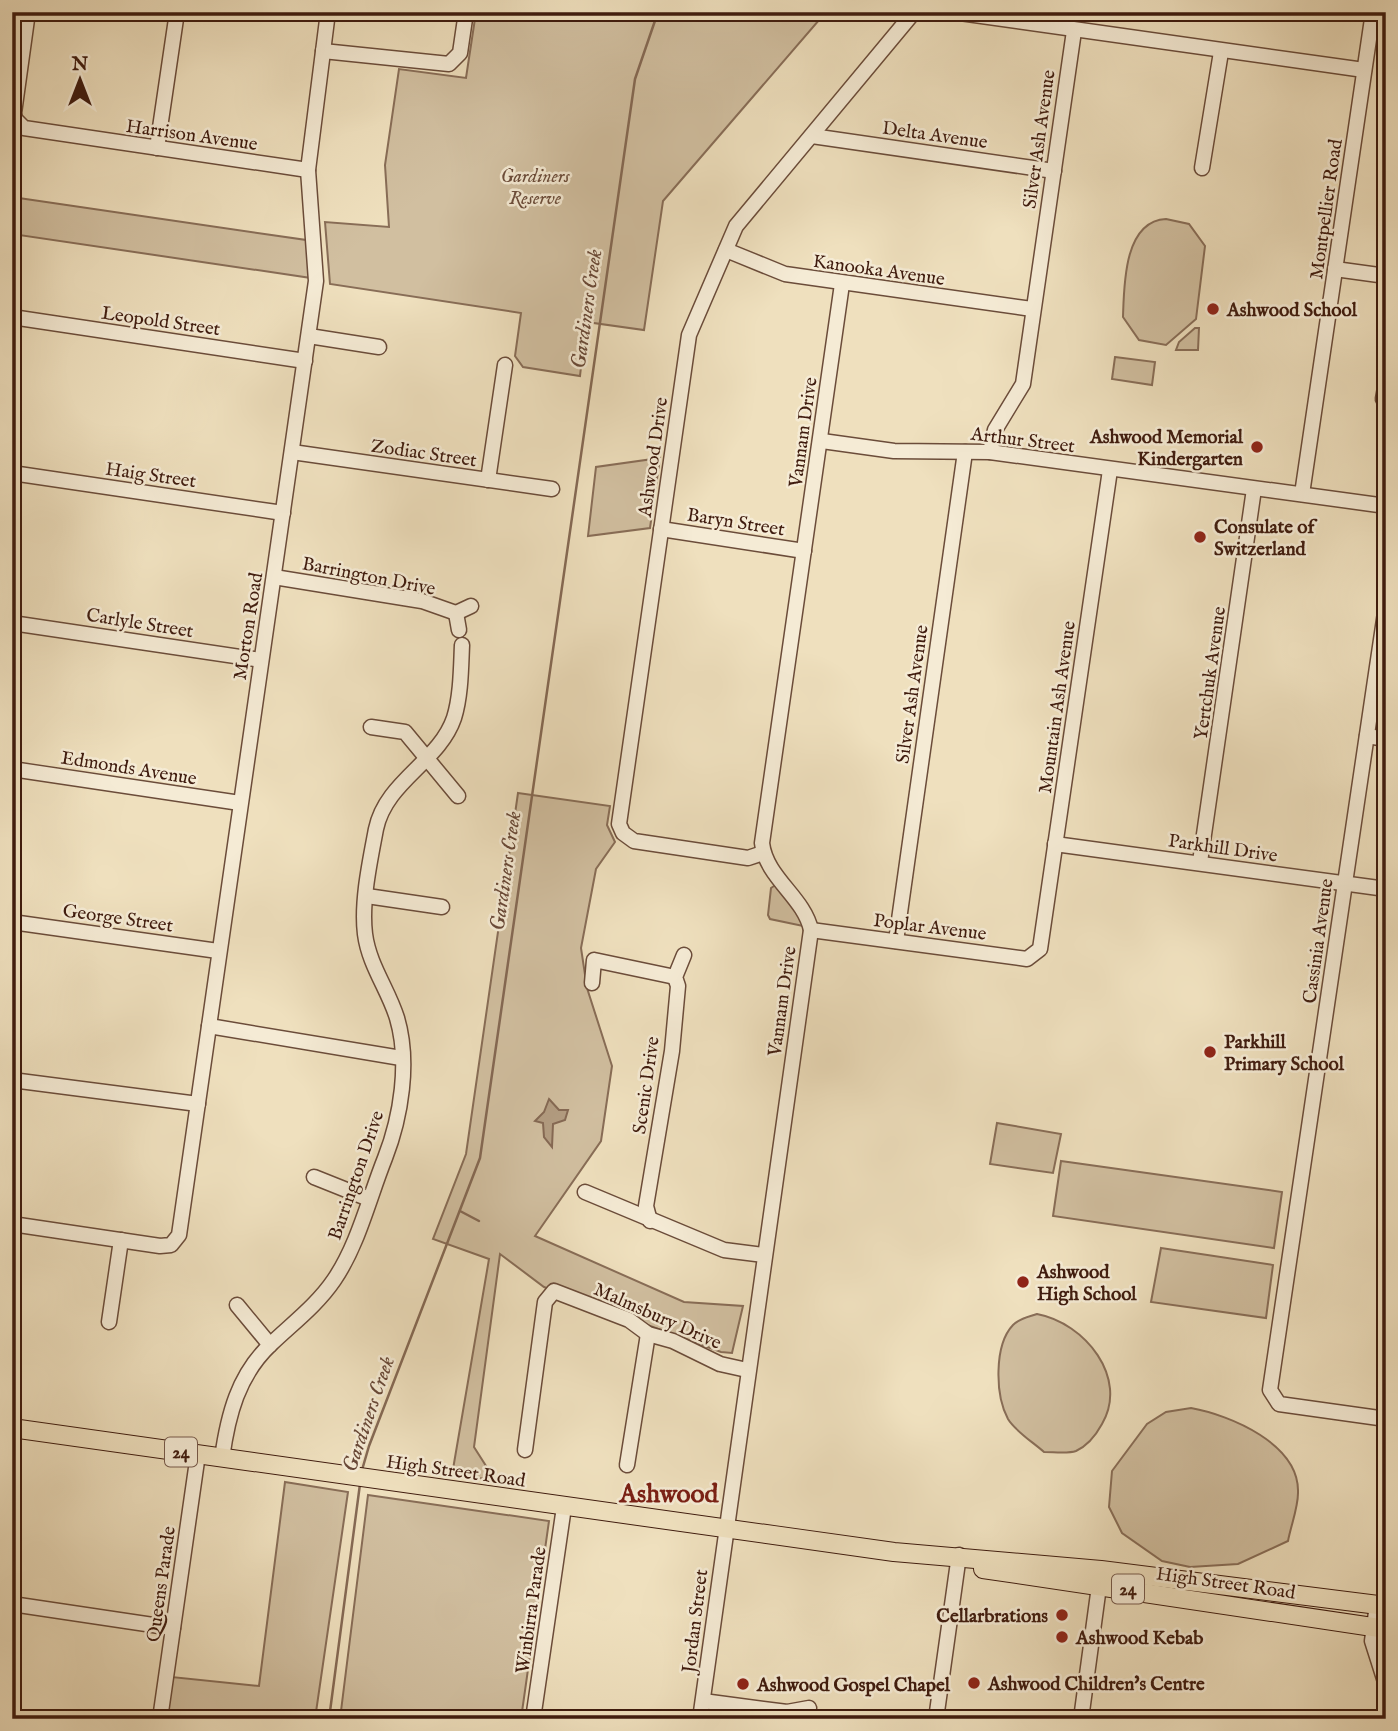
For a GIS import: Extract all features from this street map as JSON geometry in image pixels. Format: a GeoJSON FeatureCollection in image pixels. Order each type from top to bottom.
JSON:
{"type":"FeatureCollection","features":[{"type":"Feature","properties":{"kind":"main road","name":"High Street Road"},"geometry":{"type":"LineString","coordinates":[[12,1428],[894,1552],[1100,1578],[1381,1606]]}},
{"type":"Feature","properties":{"kind":"main road","name":"High Street Road"},"geometry":{"type":"LineString","coordinates":[[1100,1578],[1379,1628]]}},
{"type":"Feature","properties":{"kind":"street","name":"Harrison Avenue"},"geometry":{"type":"LineString","coordinates":[[28,12],[14,109],[17,123],[28,129],[308,170]]}},
{"type":"Feature","properties":{"kind":"street"},"geometry":{"type":"LineString","coordinates":[[157,148],[177,12]]}},
{"type":"Feature","properties":{"kind":"street","name":"Morton Road"},"geometry":{"type":"LineString","coordinates":[[121,1240],[160,1246],[174,1243],[180,1231],[316,281],[308,170],[328,12]]}},
{"type":"Feature","properties":{"kind":"street"},"geometry":{"type":"LineString","coordinates":[[323,48],[449,64],[460,53],[466,12]]}},
{"type":"Feature","properties":{"kind":"street","name":"Ashwood Drive"},"geometry":{"type":"LineString","coordinates":[[763,853],[748,858],[634,841],[623,833],[618,824],[689,335],[736,226],[914,12]]}},
{"type":"Feature","properties":{"kind":"street"},"geometry":{"type":"LineString","coordinates":[[953,12],[1020,17],[1074,31],[1364,71]]}},
{"type":"Feature","properties":{"kind":"street","name":"Montpellier Road"},"geometry":{"type":"LineString","coordinates":[[1302,494],[1373,12]]}},
{"type":"Feature","properties":{"kind":"street","name":"Silver Ash Avenue"},"geometry":{"type":"LineString","coordinates":[[990,452],[995,430],[1023,384],[1074,31]]}},
{"type":"Feature","properties":{"kind":"street"},"geometry":{"type":"LineString","coordinates":[[1202,168],[1220,52]]}},
{"type":"Feature","properties":{"kind":"street","name":"Delta Avenue"},"geometry":{"type":"LineString","coordinates":[[812,136],[1054,171]]}},
{"type":"Feature","properties":{"kind":"street","name":"Kanooka Avenue"},"geometry":{"type":"LineString","coordinates":[[726,250],[785,274],[1032,309]]}},
{"type":"Feature","properties":{"kind":"street"},"geometry":{"type":"LineString","coordinates":[[1335,269],[1386,276]]}},
{"type":"Feature","properties":{"kind":"street","name":"Vannam Drive"},"geometry":{"type":"LineString","coordinates":[[725,1529],[811,930],[805,915],[763,853],[842,284]]}},
{"type":"Feature","properties":{"kind":"street","name":"Leopold Street"},"geometry":{"type":"LineString","coordinates":[[12,317],[304,361]]}},
{"type":"Feature","properties":{"kind":"street"},"geometry":{"type":"LineString","coordinates":[[309,335],[379,347]]}},
{"type":"Feature","properties":{"kind":"street"},"geometry":{"type":"LineString","coordinates":[[488,480],[505,365]]}},
{"type":"Feature","properties":{"kind":"street","name":"Arthur Street"},"geometry":{"type":"LineString","coordinates":[[822,442],[894,451],[990,452],[1386,506]]}},
{"type":"Feature","properties":{"kind":"street","name":"Zodiac Street"},"geometry":{"type":"LineString","coordinates":[[292,452],[552,489]]}},
{"type":"Feature","properties":{"kind":"street","name":"Silver Ash Avenue"},"geometry":{"type":"LineString","coordinates":[[896,941],[965,452]]}},
{"type":"Feature","properties":{"kind":"street","name":"Mountain Ash Avenue"},"geometry":{"type":"LineString","coordinates":[[1040,949],[1110,470]]}},
{"type":"Feature","properties":{"kind":"street","name":"Haig Street"},"geometry":{"type":"LineString","coordinates":[[12,472],[283,513]]}},
{"type":"Feature","properties":{"kind":"street","name":"Yertchuk Avenue"},"geometry":{"type":"LineString","coordinates":[[1200,862],[1254,489]]}},
{"type":"Feature","properties":{"kind":"street","name":"Baryn Street"},"geometry":{"type":"LineString","coordinates":[[661,529],[804,551]]}},
{"type":"Feature","properties":{"kind":"street","name":"Barrington Drive"},"geometry":{"type":"LineString","coordinates":[[275,577],[422,601],[456,613],[471,606]]}},
{"type":"Feature","properties":{"kind":"street","name":"Cassinia Avenue"},"geometry":{"type":"LineString","coordinates":[[1386,606],[1270,1391],[1279,1404],[1386,1419]]}},
{"type":"Feature","properties":{"kind":"street","name":"Barrington Drive"},"geometry":{"type":"LineString","coordinates":[[222,1458],[235,1397],[253,1365],[270,1345],[315,1304],[336,1277],[369,1199],[396,1119],[401,1055],[396,1018],[369,955],[365,932],[367,896],[377,826],[393,792],[427,756],[454,718],[460,637],[456,613]]}},
{"type":"Feature","properties":{"kind":"street","name":"Carlyle Street"},"geometry":{"type":"LineString","coordinates":[[12,623],[261,660]]}},
{"type":"Feature","properties":{"kind":"street"},"geometry":{"type":"LineString","coordinates":[[371,727],[405,732],[458,796]]}},
{"type":"Feature","properties":{"kind":"street"},"geometry":{"type":"LineString","coordinates":[[1367,736],[1386,738]]}},
{"type":"Feature","properties":{"kind":"street","name":"Edmonds Avenue"},"geometry":{"type":"LineString","coordinates":[[12,769],[240,803]]}},
{"type":"Feature","properties":{"kind":"street","name":"Parkhill Drive"},"geometry":{"type":"LineString","coordinates":[[1055,844],[1386,889]]}},
{"type":"Feature","properties":{"kind":"street"},"geometry":{"type":"LineString","coordinates":[[367,896],[442,907]]}},
{"type":"Feature","properties":{"kind":"street","name":"George Street"},"geometry":{"type":"LineString","coordinates":[[12,922],[218,951]]}},
{"type":"Feature","properties":{"kind":"street","name":"Poplar Avenue"},"geometry":{"type":"LineString","coordinates":[[811,930],[1027,959],[1040,949]]}},
{"type":"Feature","properties":{"kind":"street","name":"Scenic Drive"},"geometry":{"type":"LineString","coordinates":[[650,1222],[646,1206],[672,1051],[678,986],[675,977],[684,955]]}},
{"type":"Feature","properties":{"kind":"street"},"geometry":{"type":"LineString","coordinates":[[592,983],[594,960],[675,977]]}},
{"type":"Feature","properties":{"kind":"street"},"geometry":{"type":"LineString","coordinates":[[209,1029],[401,1055]]}},
{"type":"Feature","properties":{"kind":"street"},"geometry":{"type":"LineString","coordinates":[[12,1080],[197,1107]]}},
{"type":"Feature","properties":{"kind":"street"},"geometry":{"type":"LineString","coordinates":[[314,1177],[369,1199]]}},
{"type":"Feature","properties":{"kind":"street"},"geometry":{"type":"LineString","coordinates":[[585,1192],[650,1222],[724,1250],[764,1255]]}},
{"type":"Feature","properties":{"kind":"street"},"geometry":{"type":"LineString","coordinates":[[12,1224],[121,1240],[109,1322]]}},
{"type":"Feature","properties":{"kind":"street","name":"Malmsbury Drive"},"geometry":{"type":"LineString","coordinates":[[525,1450],[545,1302],[554,1291],[629,1320],[648,1334],[673,1341],[720,1364],[747,1370]]}},
{"type":"Feature","properties":{"kind":"street"},"geometry":{"type":"LineString","coordinates":[[237,1305],[270,1345]]}},
{"type":"Feature","properties":{"kind":"street"},"geometry":{"type":"LineString","coordinates":[[626,1465],[648,1334]]}},
{"type":"Feature","properties":{"kind":"street","name":"Queens Parade"},"geometry":{"type":"LineString","coordinates":[[160,1719],[198,1454]]}},
{"type":"Feature","properties":{"kind":"street","name":"Winbirra Parade"},"geometry":{"type":"LineString","coordinates":[[533,1719],[564,1507]]}},
{"type":"Feature","properties":{"kind":"street","name":"Jordan Street"},"geometry":{"type":"LineString","coordinates":[[700,1719],[725,1529]]}},
{"type":"Feature","properties":{"kind":"street"},"geometry":{"type":"LineString","coordinates":[[936,1719],[958,1560]]}},
{"type":"Feature","properties":{"kind":"street"},"geometry":{"type":"LineString","coordinates":[[1081,1719],[1100,1578]]}},
{"type":"Feature","properties":{"kind":"street"},"geometry":{"type":"LineString","coordinates":[[12,1604],[173,1628]]}},
{"type":"Feature","properties":{"kind":"street"},"geometry":{"type":"LineString","coordinates":[[1381,1606],[1379,1628],[1372,1641],[1386,1685]]}},
{"type":"Feature","properties":{"kind":"street"},"geometry":{"type":"LineString","coordinates":[[703,1701],[787,1712],[809,1708]]}},
{"type":"Feature","properties":{"kind":"green space","name":"Gardiners Reserve"},"geometry":{"type":"Polygon","coordinates":[[[476,12],[826,12],[663,201],[644,330],[586,322],[580,376],[523,367],[515,356],[521,313],[330,284],[325,222],[389,227],[385,165],[399,69],[466,78],[476,12]]]}},
{"type":"Feature","properties":{"kind":"green space"},"geometry":{"type":"Polygon","coordinates":[[[12,197],[306,240],[311,278],[12,234],[12,197]]]}},
{"type":"Feature","properties":{"kind":"green space"},"geometry":{"type":"Polygon","coordinates":[[[1166,219],[1189,224],[1205,246],[1196,319],[1166,345],[1139,340],[1123,317],[1126,272],[1134,242],[1152,222],[1166,219]]]}},
{"type":"Feature","properties":{"kind":"green space"},"geometry":{"type":"Polygon","coordinates":[[[1195,328],[1199,328],[1198,350],[1176,350],[1179,342],[1195,328]]]}},
{"type":"Feature","properties":{"kind":"green space"},"geometry":{"type":"Polygon","coordinates":[[[1115,357],[1155,362],[1152,385],[1112,379],[1115,357]]]}},
{"type":"Feature","properties":{"kind":"green space"},"geometry":{"type":"Polygon","coordinates":[[[660,458],[650,528],[588,536],[596,467],[660,458]]]}},
{"type":"Feature","properties":{"kind":"green space"},"geometry":{"type":"Polygon","coordinates":[[[518,793],[610,806],[607,825],[615,842],[596,869],[581,948],[587,988],[612,1066],[601,1141],[535,1236],[684,1302],[743,1306],[732,1353],[721,1352],[544,1287],[500,1254],[474,1447],[495,1480],[452,1475],[489,1259],[433,1239],[466,1154],[518,793]]]}},
{"type":"Feature","properties":{"kind":"green space"},"geometry":{"type":"Polygon","coordinates":[[[777,884],[801,916],[803,926],[770,919],[768,915],[771,888],[777,884]]]}},
{"type":"Feature","properties":{"kind":"green space"},"geometry":{"type":"Polygon","coordinates":[[[997,1123],[1061,1134],[1053,1173],[990,1164],[997,1123]]]}},
{"type":"Feature","properties":{"kind":"green space"},"geometry":{"type":"Polygon","coordinates":[[[1061,1161],[1282,1192],[1274,1248],[1053,1216],[1061,1161]]]}},
{"type":"Feature","properties":{"kind":"green space"},"geometry":{"type":"Polygon","coordinates":[[[1161,1248],[1273,1265],[1266,1318],[1151,1302],[1161,1248]]]}},
{"type":"Feature","properties":{"kind":"green space"},"geometry":{"type":"Polygon","coordinates":[[[1037,1314],[1055,1319],[1086,1341],[1098,1355],[1106,1371],[1110,1389],[1109,1406],[1102,1424],[1088,1443],[1073,1452],[1044,1452],[1015,1428],[1004,1409],[998,1370],[1002,1345],[1013,1325],[1021,1319],[1037,1314]]]}},
{"type":"Feature","properties":{"kind":"green space"},"geometry":{"type":"Polygon","coordinates":[[[1191,1408],[1243,1425],[1275,1446],[1288,1460],[1296,1476],[1298,1493],[1288,1541],[1238,1564],[1190,1567],[1162,1561],[1122,1533],[1109,1507],[1112,1471],[1147,1424],[1166,1412],[1191,1408]]]}},
{"type":"Feature","properties":{"kind":"green space"},"geometry":{"type":"Polygon","coordinates":[[[285,1482],[348,1492],[315,1719],[165,1719],[172,1677],[259,1686],[285,1482]]]}},
{"type":"Feature","properties":{"kind":"green space"},"geometry":{"type":"Polygon","coordinates":[[[368,1495],[549,1521],[521,1719],[340,1719],[368,1495]]]}},
{"type":"Feature","properties":{"kind":"shaded area"},"geometry":{"type":"Polygon","coordinates":[[[549,1099],[559,1110],[568,1110],[565,1120],[553,1124],[552,1147],[544,1137],[543,1123],[535,1121],[544,1112],[549,1099]]]}},
{"type":"Feature","properties":{"kind":"waterway","name":"Gardiners Creek"},"geometry":{"type":"LineString","coordinates":[[362,1470],[480,1158],[635,79],[658,12]]}},
{"type":"Feature","properties":{"kind":"waterway"},"geometry":{"type":"LineString","coordinates":[[460,1211],[479,1221]]}},
{"type":"Feature","properties":{"kind":"waterway","name":"Gardiners Creek"},"geometry":{"type":"LineString","coordinates":[[329,1719],[360,1484]]}},
{"type":"Feature","properties":{"kind":"place","name":"Ashwood School"},"geometry":{"type":"Point","coordinates":[1213,309]}},
{"type":"Feature","properties":{"kind":"place","name":"Ashwood Memorial Kindergarten"},"geometry":{"type":"Point","coordinates":[1257,447]}},
{"type":"Feature","properties":{"kind":"place","name":"Consulate of Switzerland"},"geometry":{"type":"Point","coordinates":[1200,537]}},
{"type":"Feature","properties":{"kind":"place","name":"Parkhill Primary School"},"geometry":{"type":"Point","coordinates":[1210,1052]}},
{"type":"Feature","properties":{"kind":"place","name":"Ashwood High School"},"geometry":{"type":"Point","coordinates":[1023,1282]}},
{"type":"Feature","properties":{"kind":"place","name":"Cellarbrations"},"geometry":{"type":"Point","coordinates":[1062,1615]}},
{"type":"Feature","properties":{"kind":"place","name":"Ashwood Kebab"},"geometry":{"type":"Point","coordinates":[1062,1637]}},
{"type":"Feature","properties":{"kind":"place","name":"Ashwood Children's Centre"},"geometry":{"type":"Point","coordinates":[974,1683]}},
{"type":"Feature","properties":{"kind":"place","name":"Ashwood Gospel Chapel"},"geometry":{"type":"Point","coordinates":[743,1684]}},
{"type":"Feature","properties":{"kind":"district","name":"Ashwood"},"geometry":{"type":"Point","coordinates":[669,1493]}}]}
